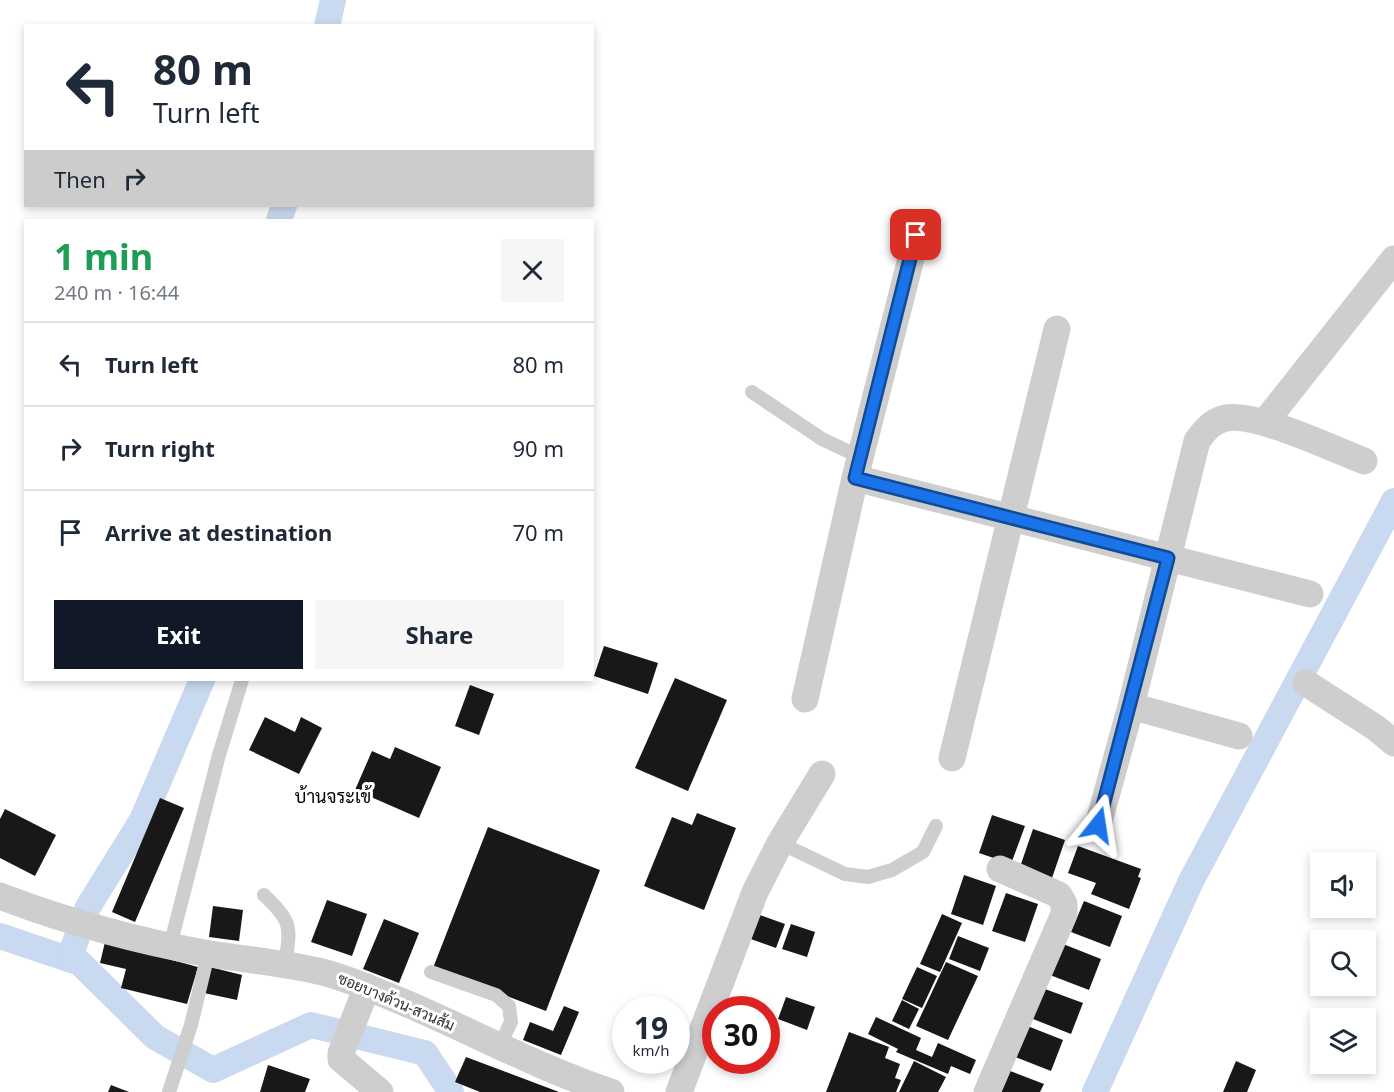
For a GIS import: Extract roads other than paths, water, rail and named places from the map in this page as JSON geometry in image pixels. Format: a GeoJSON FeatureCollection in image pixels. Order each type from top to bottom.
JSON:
{"type":"FeatureCollection","features":[{"type":"Feature","properties":{"kind":"street"},"geometry":{"type":"LineString","coordinates":[[805,699],[858,467],[916,235]]}},
{"type":"Feature","properties":{"kind":"street"},"geometry":{"type":"LineString","coordinates":[[1265,422],[1394,259]]}},
{"type":"Feature","properties":{"kind":"street"},"geometry":{"type":"LineString","coordinates":[[952,758],[1057,329]]}},
{"type":"Feature","properties":{"kind":"street"},"geometry":{"type":"LineString","coordinates":[[1098,825],[1131,706],[1197,441],[1204,430],[1213,423],[1226,418],[1240,417],[1265,422],[1364,462]]}},
{"type":"Feature","properties":{"kind":"street"},"geometry":{"type":"LineString","coordinates":[[858,467],[1010,518],[1310,594]]}},
{"type":"Feature","properties":{"kind":"street"},"geometry":{"type":"LineString","coordinates":[[1306,682],[1394,742]]}},
{"type":"Feature","properties":{"kind":"street"},"geometry":{"type":"LineString","coordinates":[[1131,706],[1239,736]]}},
{"type":"Feature","properties":{"kind":"street"},"geometry":{"type":"LineString","coordinates":[[680,1092],[755,891],[780,843],[822,774]]}},
{"type":"Feature","properties":{"kind":"street"},"geometry":{"type":"LineString","coordinates":[[987,1092],[1064,914],[1064,904],[1059,895],[1000,869]]}},
{"type":"Feature","properties":{"kind":"street","name":"ซอยบางด้วน-สวนส้ม"},"geometry":{"type":"LineString","coordinates":[[0,896],[100,930],[208,954],[326,973],[365,994],[432,1015],[571,1079],[611,1092]]}},
{"type":"Feature","properties":{"kind":"street"},"geometry":{"type":"LineString","coordinates":[[365,994],[341,1053],[341,1059],[380,1092]]}},
{"type":"Feature","properties":{"kind":"lane"},"geometry":{"type":"LineString","coordinates":[[752,392],[822,439],[858,467]]}},
{"type":"Feature","properties":{"kind":"lane"},"geometry":{"type":"LineString","coordinates":[[170,946],[219,755],[242,681]]}},
{"type":"Feature","properties":{"kind":"lane"},"geometry":{"type":"LineString","coordinates":[[780,843],[845,874],[868,877],[892,870],[923,852],[936,826]]}},
{"type":"Feature","properties":{"kind":"lane"},"geometry":{"type":"LineString","coordinates":[[264,895],[284,915],[290,931],[285,966]]}},
{"type":"Feature","properties":{"kind":"lane"},"geometry":{"type":"LineString","coordinates":[[169,1092],[191,1025],[208,954]]}},
{"type":"Feature","properties":{"kind":"lane"},"geometry":{"type":"LineString","coordinates":[[431,972],[496,995],[509,1006],[511,1022],[499,1047]]}},
{"type":"Feature","properties":{"kind":"waterway"},"geometry":{"type":"LineString","coordinates":[[327,24],[333,0]]}},
{"type":"Feature","properties":{"kind":"waterway"},"geometry":{"type":"LineString","coordinates":[[279,219],[284,207]]}},
{"type":"Feature","properties":{"kind":"waterway"},"geometry":{"type":"LineString","coordinates":[[1095,1092],[1191,881],[1394,501]]}},
{"type":"Feature","properties":{"kind":"waterway"},"geometry":{"type":"LineString","coordinates":[[69,959],[88,907],[142,820],[202,681]]}},
{"type":"Feature","properties":{"kind":"waterway"},"geometry":{"type":"LineString","coordinates":[[0,936],[80,963],[155,1037],[213,1070],[311,1025],[425,1053],[451,1092]]}},
{"type":"Feature","properties":{"kind":"district","name":"บ้านจระเข้"},"geometry":{"type":"Point","coordinates":[333,797]}}]}
